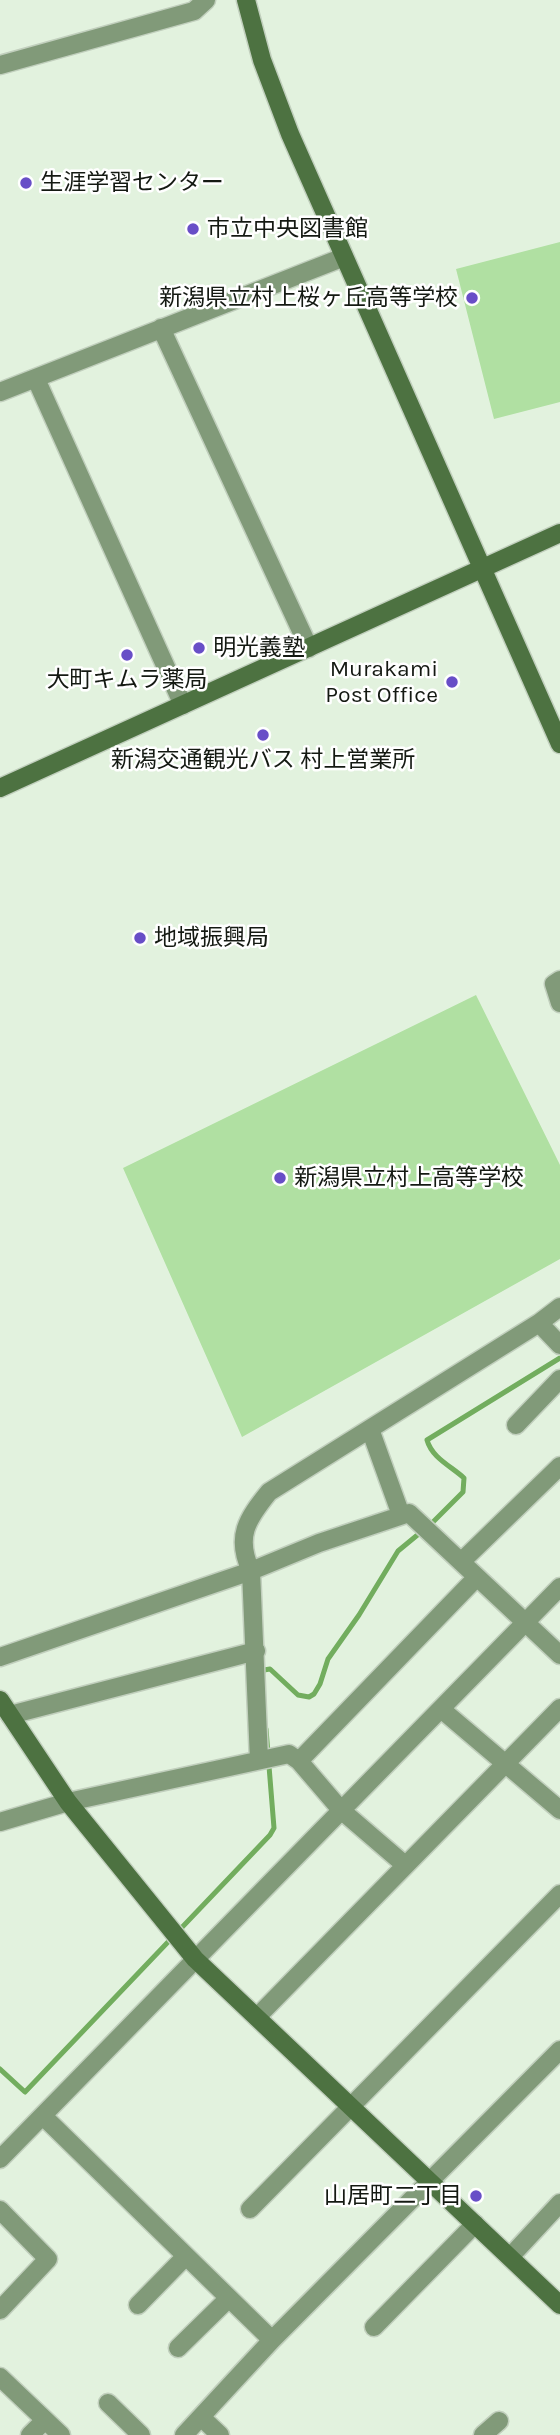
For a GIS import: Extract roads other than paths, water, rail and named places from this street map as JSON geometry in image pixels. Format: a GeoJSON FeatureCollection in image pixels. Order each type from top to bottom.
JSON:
{"type":"FeatureCollection","features":[{"type":"Feature","properties":{"kind":"street"},"geometry":{"type":"LineString","coordinates":[[0,65],[194,11],[206,0]]}},
{"type":"Feature","properties":{"kind":"street"},"geometry":{"type":"LineString","coordinates":[[246,0],[262,60],[290,134],[560,744]]}},
{"type":"Feature","properties":{"kind":"street"},"geometry":{"type":"LineString","coordinates":[[0,392],[344,257]]}},
{"type":"Feature","properties":{"kind":"street"},"geometry":{"type":"LineString","coordinates":[[161,328],[309,648]]}},
{"type":"Feature","properties":{"kind":"street"},"geometry":{"type":"LineString","coordinates":[[36,379],[183,705]]}},
{"type":"Feature","properties":{"kind":"street"},"geometry":{"type":"LineString","coordinates":[[0,788],[560,533]]}},
{"type":"Feature","properties":{"kind":"street"},"geometry":{"type":"LineString","coordinates":[[560,980],[554,984],[560,1003]]}},
{"type":"Feature","properties":{"kind":"street"},"geometry":{"type":"LineString","coordinates":[[259,1760],[251,1571],[243,1554],[250,1515],[269,1492],[539,1323],[560,1307]]}},
{"type":"Feature","properties":{"kind":"street"},"geometry":{"type":"LineString","coordinates":[[539,1323],[560,1345]]}},
{"type":"Feature","properties":{"kind":"street"},"geometry":{"type":"LineString","coordinates":[[516,1425],[560,1380]]}},
{"type":"Feature","properties":{"kind":"street"},"geometry":{"type":"LineString","coordinates":[[370,1429],[401,1515]]}},
{"type":"Feature","properties":{"kind":"street"},"geometry":{"type":"LineString","coordinates":[[461,1562],[560,1466]]}},
{"type":"Feature","properties":{"kind":"street"},"geometry":{"type":"LineString","coordinates":[[0,1657],[251,1571],[319,1543],[409,1513],[560,1655]]}},
{"type":"Feature","properties":{"kind":"street"},"geometry":{"type":"LineString","coordinates":[[299,1761],[477,1577]]}},
{"type":"Feature","properties":{"kind":"street"},"geometry":{"type":"LineString","coordinates":[[3,2150],[43,2116],[560,1587]]}},
{"type":"Feature","properties":{"kind":"street"},"geometry":{"type":"LineString","coordinates":[[256,1651],[5,1707],[68,1802],[195,1959],[560,2305]]}},
{"type":"Feature","properties":{"kind":"street"},"geometry":{"type":"LineString","coordinates":[[257,2017],[560,1708]]}},
{"type":"Feature","properties":{"kind":"street"},"geometry":{"type":"LineString","coordinates":[[441,1709],[560,1810]]}},
{"type":"Feature","properties":{"kind":"street"},"geometry":{"type":"LineString","coordinates":[[0,1822],[68,1802],[289,1754],[299,1761],[341,1810],[405,1865]]}},
{"type":"Feature","properties":{"kind":"street"},"geometry":{"type":"LineString","coordinates":[[250,2209],[560,1894]]}},
{"type":"Feature","properties":{"kind":"street"},"geometry":{"type":"LineString","coordinates":[[184,2435],[272,2340],[560,2050]]}},
{"type":"Feature","properties":{"kind":"street"},"geometry":{"type":"LineString","coordinates":[[43,2116],[272,2340]]}},
{"type":"Feature","properties":{"kind":"street"},"geometry":{"type":"LineString","coordinates":[[510,2257],[560,2203]]}},
{"type":"Feature","properties":{"kind":"street"},"geometry":{"type":"LineString","coordinates":[[0,2210],[48,2259],[0,2310]]}},
{"type":"Feature","properties":{"kind":"street"},"geometry":{"type":"LineString","coordinates":[[374,2327],[475,2224]]}},
{"type":"Feature","properties":{"kind":"street"},"geometry":{"type":"LineString","coordinates":[[138,2305],[186,2256]]}},
{"type":"Feature","properties":{"kind":"street"},"geometry":{"type":"LineString","coordinates":[[178,2348],[229,2298]]}},
{"type":"Feature","properties":{"kind":"street"},"geometry":{"type":"LineString","coordinates":[[0,2377],[61,2435]]}},
{"type":"Feature","properties":{"kind":"street"},"geometry":{"type":"LineString","coordinates":[[108,2403],[141,2435]]}},
{"type":"Feature","properties":{"kind":"street"},"geometry":{"type":"LineString","coordinates":[[201,2417],[220,2435]]}},
{"type":"Feature","properties":{"kind":"street"},"geometry":{"type":"LineString","coordinates":[[30,2435],[45,2420]]}},
{"type":"Feature","properties":{"kind":"street"},"geometry":{"type":"LineString","coordinates":[[483,2435],[499,2421]]}},
{"type":"Feature","properties":{"kind":"waterway"},"geometry":{"type":"LineString","coordinates":[[262,1675],[264,1670],[270,1669],[298,1695],[309,1697],[314,1694],[328,1659],[398,1551],[432,1523],[463,1492],[464,1478],[437,1457],[427,1440],[560,1358]]}},
{"type":"Feature","properties":{"kind":"waterway"},"geometry":{"type":"LineString","coordinates":[[0,2069],[25,2092],[270,1835],[274,1828],[266,1729]]}},
{"type":"Feature","properties":{"kind":"place","name":"生涯学習センター"},"geometry":{"type":"Point","coordinates":[26,183]}},
{"type":"Feature","properties":{"kind":"place","name":"市立中央図書館"},"geometry":{"type":"Point","coordinates":[193,229]}},
{"type":"Feature","properties":{"kind":"place","name":"新潟県立村上桜ヶ丘高等学校"},"geometry":{"type":"Point","coordinates":[472,298]}},
{"type":"Feature","properties":{"kind":"place","name":"明光義塾"},"geometry":{"type":"Point","coordinates":[199,648]}},
{"type":"Feature","properties":{"kind":"place","name":"大町キムラ薬局"},"geometry":{"type":"Point","coordinates":[127,655]}},
{"type":"Feature","properties":{"kind":"place","name":"Murakami Post Office"},"geometry":{"type":"Point","coordinates":[452,682]}},
{"type":"Feature","properties":{"kind":"place","name":"新潟交通観光バス 村上営業所"},"geometry":{"type":"Point","coordinates":[263,735]}},
{"type":"Feature","properties":{"kind":"place","name":"地域振興局"},"geometry":{"type":"Point","coordinates":[140,938]}},
{"type":"Feature","properties":{"kind":"place","name":"新潟県立村上高等学校"},"geometry":{"type":"Point","coordinates":[280,1178]}},
{"type":"Feature","properties":{"kind":"place","name":"山居町二丁目"},"geometry":{"type":"Point","coordinates":[476,2196]}}]}
